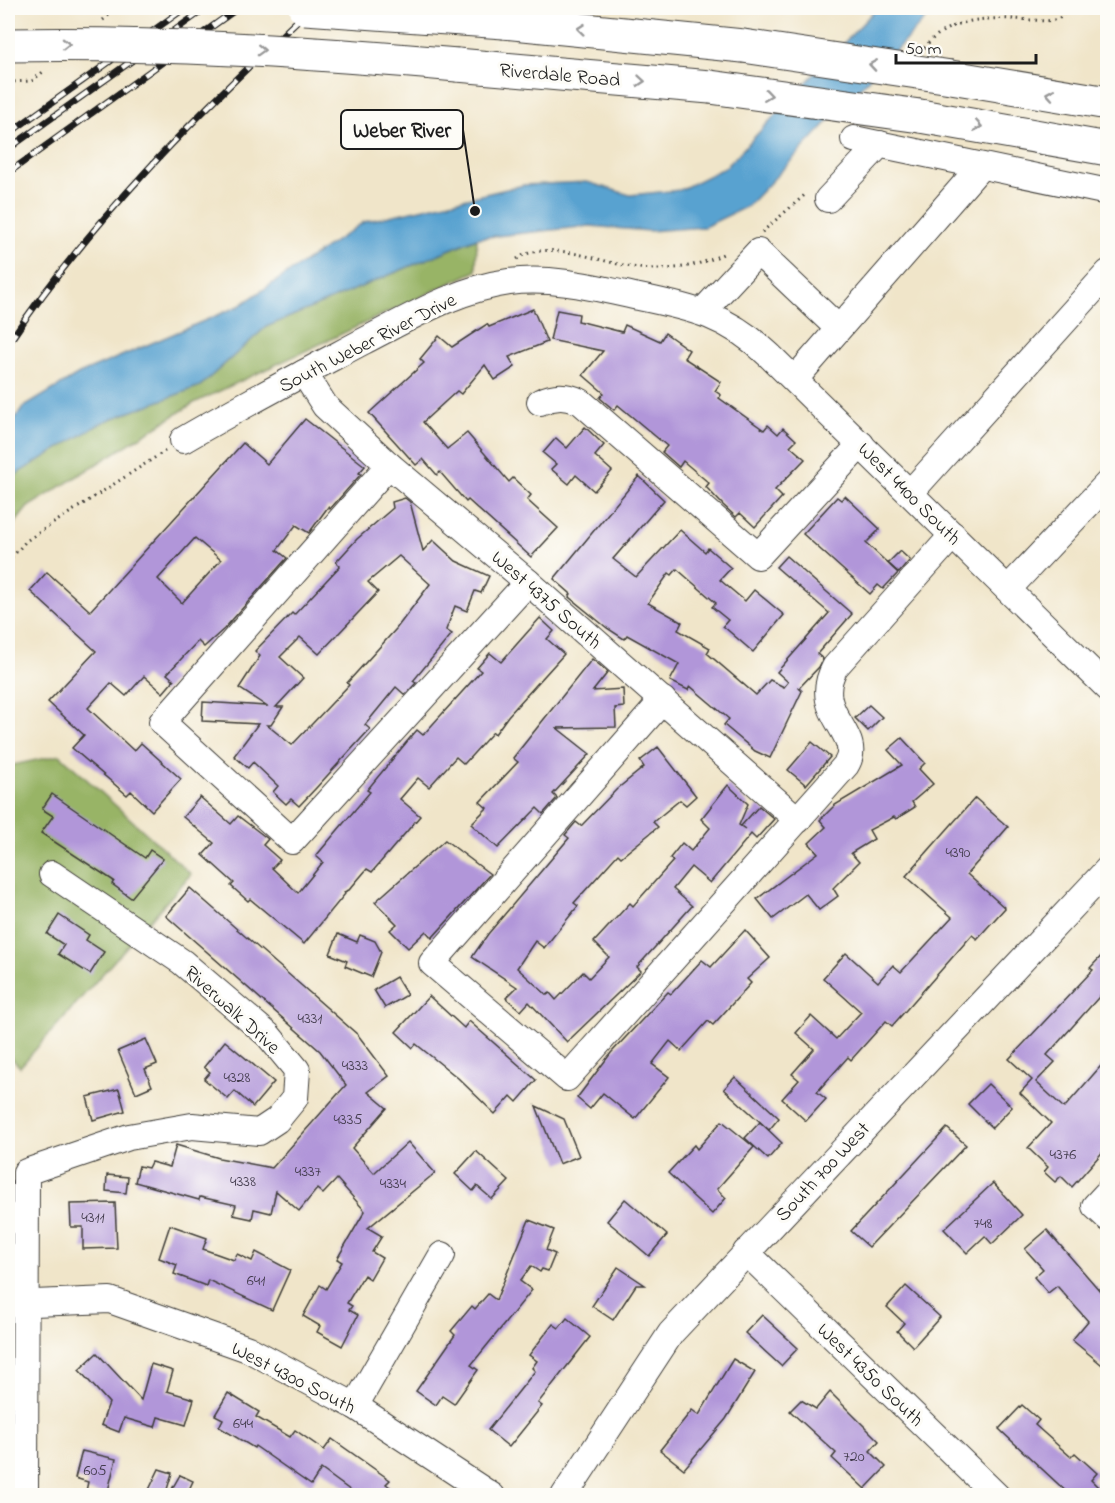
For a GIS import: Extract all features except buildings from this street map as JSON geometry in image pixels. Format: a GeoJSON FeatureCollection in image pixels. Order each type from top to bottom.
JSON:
{"type":"FeatureCollection","features":[{"type":"Feature","properties":{"kind":"main road"},"geometry":{"type":"LineString","coordinates":[[305,8],[504,22],[743,46],[1101,102],[1098,147]]}},
{"type":"Feature","properties":{"kind":"main road","name":"Riverdale Road"},"geometry":{"type":"LineString","coordinates":[[8,45],[100,43],[275,50],[710,87],[920,116],[1098,147]]}},
{"type":"Feature","properties":{"kind":"street"},"geometry":{"type":"LineString","coordinates":[[854,139],[1107,192]]}},
{"type":"Feature","properties":{"kind":"street"},"geometry":{"type":"LineString","coordinates":[[820,194],[880,144]]}},
{"type":"Feature","properties":{"kind":"street"},"geometry":{"type":"LineString","coordinates":[[795,379],[837,327],[981,166]]}},
{"type":"Feature","properties":{"kind":"street"},"geometry":{"type":"LineString","coordinates":[[703,311],[758,252],[837,327]]}},
{"type":"Feature","properties":{"kind":"street"},"geometry":{"type":"LineString","coordinates":[[910,493],[1107,273]]}},
{"type":"Feature","properties":{"kind":"street","name":"South Weber River Drive"},"geometry":{"type":"LineString","coordinates":[[183,440],[304,373],[450,298],[507,282],[537,281],[580,285],[703,311]]}},
{"type":"Feature","properties":{"kind":"street","name":"West 4400 South"},"geometry":{"type":"LineString","coordinates":[[703,311],[723,320],[753,340],[795,379],[1107,688]]}},
{"type":"Feature","properties":{"kind":"street","name":"West 4375 South"},"geometry":{"type":"LineString","coordinates":[[304,373],[325,406],[389,465],[528,582],[798,820]]}},
{"type":"Feature","properties":{"kind":"street"},"geometry":{"type":"LineString","coordinates":[[540,402],[555,396],[573,398],[581,402],[758,556],[861,444]]}},
{"type":"Feature","properties":{"kind":"street"},"geometry":{"type":"LineString","coordinates":[[389,465],[162,722],[292,841],[528,582]]}},
{"type":"Feature","properties":{"kind":"street"},"geometry":{"type":"LineString","coordinates":[[1008,589],[1107,483]]}},
{"type":"Feature","properties":{"kind":"street"},"geometry":{"type":"LineString","coordinates":[[663,700],[432,963],[567,1078],[798,820],[850,758],[848,740],[828,704],[830,677],[835,667],[953,535]]}},
{"type":"Feature","properties":{"kind":"street","name":"South 700 West"},"geometry":{"type":"LineString","coordinates":[[564,1496],[671,1333],[1107,869]]}},
{"type":"Feature","properties":{"kind":"street","name":"Riverwalk Drive"},"geometry":{"type":"LineString","coordinates":[[16,1303],[26,1172],[129,1137],[192,1126],[259,1132],[278,1120],[296,1098],[297,1070],[268,1035],[182,962],[52,874]]}},
{"type":"Feature","properties":{"kind":"street","name":"West 4350 South"},"geometry":{"type":"LineString","coordinates":[[746,1252],[997,1496]]}},
{"type":"Feature","properties":{"kind":"street"},"geometry":{"type":"LineString","coordinates":[[355,1406],[442,1255]]}},
{"type":"Feature","properties":{"kind":"street","name":"West 4300 South"},"geometry":{"type":"LineString","coordinates":[[16,1303],[110,1300],[248,1349],[355,1406],[492,1496]]}},
{"type":"Feature","properties":{"kind":"street"},"geometry":{"type":"LineString","coordinates":[[16,1303],[25,1496]]}},
{"type":"Feature","properties":{"kind":"path"},"geometry":{"type":"LineString","coordinates":[[921,52],[937,35],[959,25],[996,18],[1050,21],[1061,17],[1066,8]]}},
{"type":"Feature","properties":{"kind":"path"},"geometry":{"type":"LineString","coordinates":[[754,237],[795,206],[820,194]]}},
{"type":"Feature","properties":{"kind":"path"},"geometry":{"type":"LineString","coordinates":[[514,261],[528,251],[549,250],[639,268],[670,268],[707,262],[726,253]]}},
{"type":"Feature","properties":{"kind":"path"},"geometry":{"type":"LineString","coordinates":[[8,562],[26,541],[183,440]]}},
{"type":"Feature","properties":{"kind":"green space"},"geometry":{"type":"Polygon","coordinates":[[[477,238],[476,271],[194,403],[28,507],[8,532],[8,486],[18,473],[103,422],[200,386],[266,327],[477,238]]]}},
{"type":"Feature","properties":{"kind":"green space"},"geometry":{"type":"Polygon","coordinates":[[[60,755],[191,874],[20,1067],[8,1055],[8,766],[60,755]]]}},
{"type":"Feature","properties":{"kind":"water"},"geometry":{"type":"Polygon","coordinates":[[[877,8],[936,8],[748,206],[704,227],[649,231],[590,226],[477,238],[266,327],[200,386],[103,422],[18,473],[8,486],[8,427],[24,407],[79,374],[239,306],[364,222],[524,185],[587,182],[630,195],[680,190],[726,167],[877,8]]]}},
{"type":"Feature","properties":{"kind":"railway"},"geometry":{"type":"LineString","coordinates":[[8,134],[185,8]]}},
{"type":"Feature","properties":{"kind":"railway"},"geometry":{"type":"LineString","coordinates":[[8,149],[206,8]]}},
{"type":"Feature","properties":{"kind":"railway"},"geometry":{"type":"LineString","coordinates":[[8,173],[238,8]]}},
{"type":"Feature","properties":{"kind":"railway"},"geometry":{"type":"LineString","coordinates":[[8,344],[41,298],[112,209],[189,126],[311,8]]}},
{"type":"Feature","properties":{"kind":"place","name":"Weber River"},"geometry":{"type":"Point","coordinates":[475,211]}}]}
